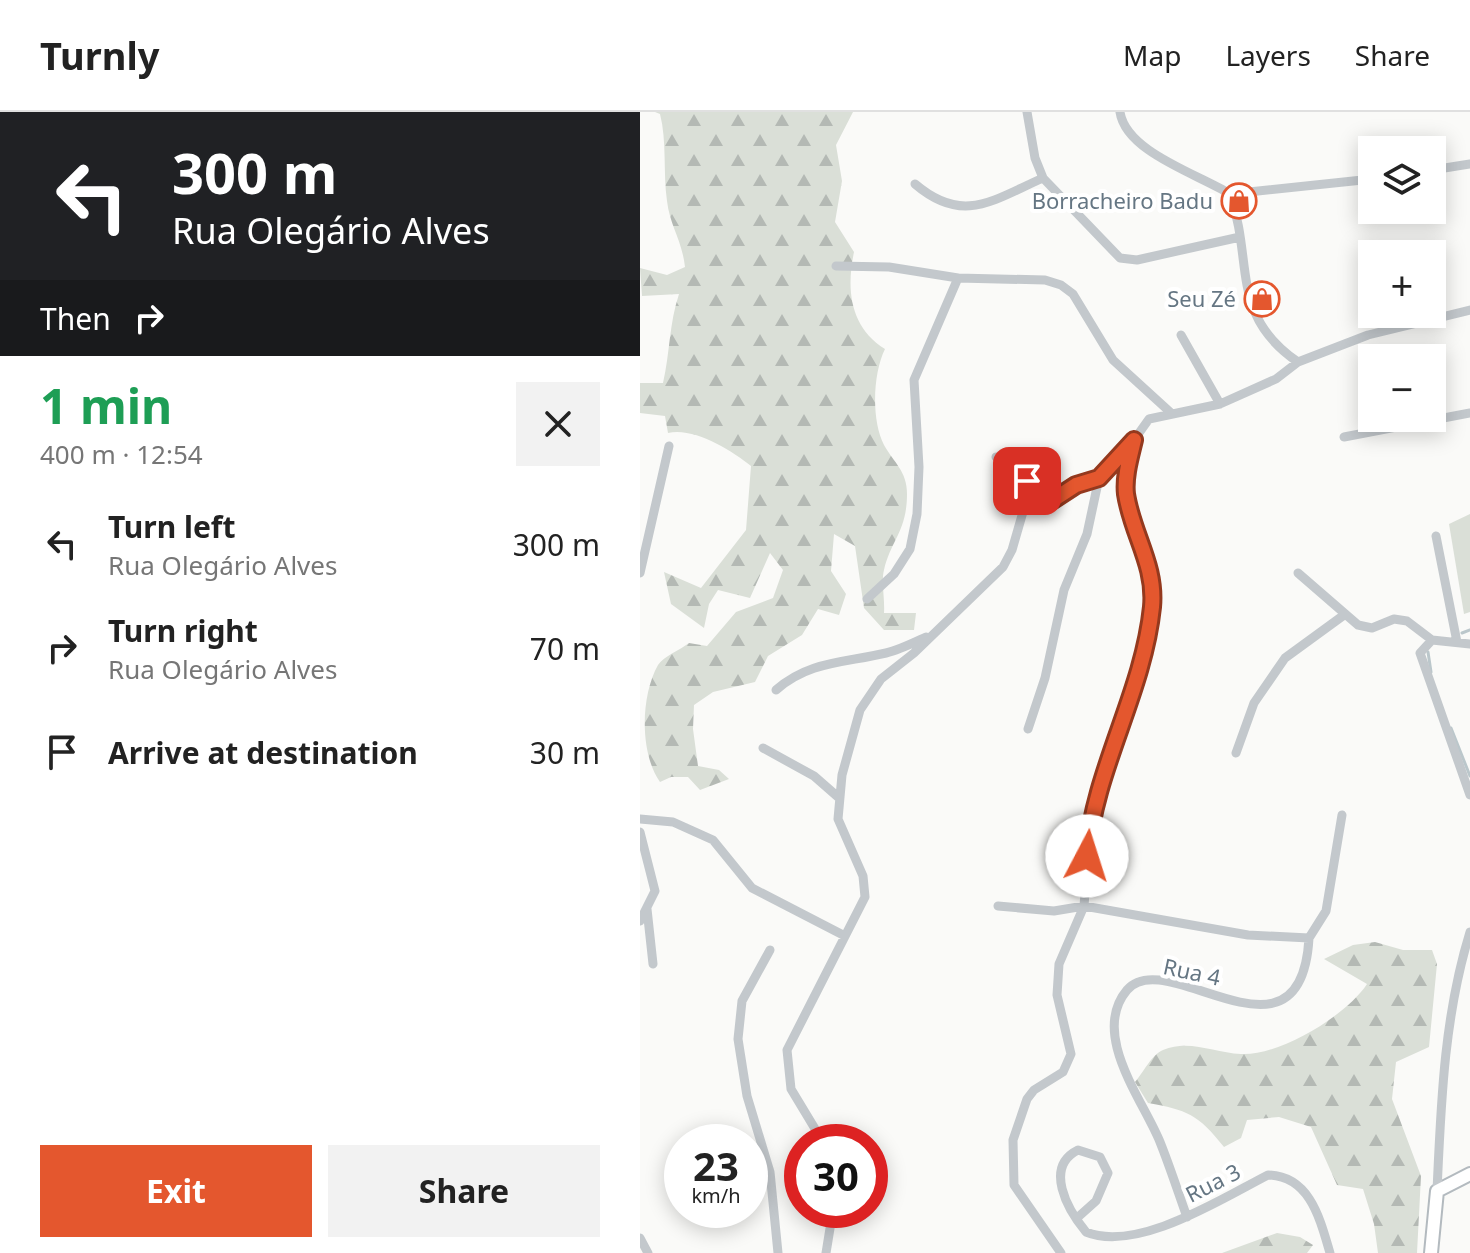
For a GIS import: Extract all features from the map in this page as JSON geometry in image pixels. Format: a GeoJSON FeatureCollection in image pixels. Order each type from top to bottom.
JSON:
{"type":"FeatureCollection","features":[{"type":"Feature","properties":{"kind":"street"},"geometry":{"type":"LineString","coordinates":[[1027,112],[1035,158],[1043,178],[1120,258],[1129,261],[1240,237]]}},
{"type":"Feature","properties":{"kind":"street"},"geometry":{"type":"LineString","coordinates":[[1120,112],[1125,130],[1138,143],[1230,194],[1358,180]]}},
{"type":"Feature","properties":{"kind":"street"},"geometry":{"type":"LineString","coordinates":[[1446,168],[1470,164]]}},
{"type":"Feature","properties":{"kind":"street"},"geometry":{"type":"LineString","coordinates":[[915,184],[943,203],[971,208],[1043,178]]}},
{"type":"Feature","properties":{"kind":"street"},"geometry":{"type":"LineString","coordinates":[[1230,194],[1253,314],[1275,347],[1298,362]]}},
{"type":"Feature","properties":{"kind":"street"},"geometry":{"type":"LineString","coordinates":[[836,266],[889,267],[958,278],[1045,280],[1061,285],[1073,294],[1113,360],[1170,412]]}},
{"type":"Feature","properties":{"kind":"street"},"geometry":{"type":"LineString","coordinates":[[867,599],[894,574],[910,549],[917,514],[919,438],[914,380],[958,278]]}},
{"type":"Feature","properties":{"kind":"street"},"geometry":{"type":"LineString","coordinates":[[1027,498],[1053,500],[1076,485],[1099,478],[1149,419],[1170,412],[1220,404],[1276,379],[1298,362],[1368,335],[1470,310]]}},
{"type":"Feature","properties":{"kind":"street"},"geometry":{"type":"LineString","coordinates":[[1181,335],[1220,404]]}},
{"type":"Feature","properties":{"kind":"street"},"geometry":{"type":"LineString","coordinates":[[1344,437],[1470,413]]}},
{"type":"Feature","properties":{"kind":"street"},"geometry":{"type":"LineString","coordinates":[[1061,1253],[1014,1185],[1013,1140],[1027,1099],[1068,1064],[1071,1054],[1057,995],[1059,964],[1084,906],[1093,809],[1137,685],[1152,605],[1153,579],[1127,497],[1134,440]]}},
{"type":"Feature","properties":{"kind":"street"},"geometry":{"type":"LineString","coordinates":[[640,573],[669,446]]}},
{"type":"Feature","properties":{"kind":"street"},"geometry":{"type":"LineString","coordinates":[[812,1124],[791,1089],[787,1076],[787,1050],[865,897],[866,884],[838,819],[838,797],[860,710],[881,679],[1003,567],[1012,550],[1027,498],[1025,462],[996,457]]}},
{"type":"Feature","properties":{"kind":"street"},"geometry":{"type":"LineString","coordinates":[[1028,729],[1045,678],[1064,590],[1087,534],[1099,478]]}},
{"type":"Feature","properties":{"kind":"street"},"geometry":{"type":"LineString","coordinates":[[1436,536],[1457,642]]}},
{"type":"Feature","properties":{"kind":"street"},"geometry":{"type":"LineString","coordinates":[[1298,573],[1344,615],[1366,628],[1394,619],[1407,621],[1432,640],[1470,644]]}},
{"type":"Feature","properties":{"kind":"street"},"geometry":{"type":"LineString","coordinates":[[1236,753],[1254,703],[1285,658],[1344,615]]}},
{"type":"Feature","properties":{"kind":"street"},"geometry":{"type":"LineString","coordinates":[[776,690],[794,674],[812,667],[889,652],[929,636]]}},
{"type":"Feature","properties":{"kind":"street"},"geometry":{"type":"LineString","coordinates":[[1432,640],[1420,653],[1470,795]]}},
{"type":"Feature","properties":{"kind":"street"},"geometry":{"type":"LineString","coordinates":[[763,748],[814,776],[838,797]]}},
{"type":"Feature","properties":{"kind":"street"},"geometry":{"type":"LineString","coordinates":[[998,906],[1054,911],[1084,906],[1248,935],[1309,938],[1326,911],[1342,815]]}},
{"type":"Feature","properties":{"kind":"street"},"geometry":{"type":"LineString","coordinates":[[640,819],[686,826],[713,840],[752,888],[845,936]]}},
{"type":"Feature","properties":{"kind":"street"},"geometry":{"type":"LineString","coordinates":[[640,832],[655,891],[640,921]]}},
{"type":"Feature","properties":{"kind":"street"},"geometry":{"type":"LineString","coordinates":[[647,909],[653,964]]}},
{"type":"Feature","properties":{"kind":"street"},"geometry":{"type":"LineString","coordinates":[[1431,1253],[1442,1082],[1451,1004],[1470,932]]}},
{"type":"Feature","properties":{"kind":"street","name":"Rua 4"},"geometry":{"type":"LineString","coordinates":[[1187,1217],[1159,1139],[1121,1064],[1114,1020],[1118,1003],[1129,987],[1142,981],[1163,982],[1256,1005],[1277,1003],[1292,990],[1304,972],[1309,938]]}},
{"type":"Feature","properties":{"kind":"street"},"geometry":{"type":"LineString","coordinates":[[770,950],[738,1016],[738,1039],[747,1096],[770,1172],[778,1253]]}},
{"type":"Feature","properties":{"kind":"street"},"geometry":{"type":"LineString","coordinates":[[1078,1150],[1100,1157],[1108,1173],[1096,1201],[1077,1218],[1059,1175],[1067,1156],[1078,1150]]}},
{"type":"Feature","properties":{"kind":"street"},"geometry":{"type":"LineString","coordinates":[[1437,1191],[1470,1174]]}},
{"type":"Feature","properties":{"kind":"street","name":"Rua 3"},"geometry":{"type":"LineString","coordinates":[[1077,1218],[1086,1232],[1094,1236],[1136,1239],[1187,1217],[1268,1175],[1281,1175],[1297,1183],[1309,1198],[1330,1253]]}},
{"type":"Feature","properties":{"kind":"street"},"geometry":{"type":"LineString","coordinates":[[826,1253],[830,1228]]}},
{"type":"Feature","properties":{"kind":"street"},"geometry":{"type":"LineString","coordinates":[[640,1238],[648,1253]]}},
{"type":"Feature","properties":{"kind":"green space"},"geometry":{"type":"Polygon","coordinates":[[[655,112],[853,112],[836,145],[842,181],[835,222],[854,252],[851,294],[858,319],[873,340],[885,349],[876,383],[875,410],[880,435],[902,473],[907,494],[902,526],[884,570],[884,613],[916,613],[914,630],[884,630],[864,608],[855,546],[834,534],[831,571],[846,594],[839,615],[818,609],[802,635],[768,656],[755,682],[713,692],[694,705],[693,729],[698,766],[719,770],[729,779],[700,790],[688,777],[671,777],[660,782],[653,770],[645,725],[652,678],[658,665],[668,656],[689,643],[707,646],[736,612],[773,598],[783,570],[770,553],[750,598],[718,590],[709,604],[704,628],[671,604],[664,572],[701,588],[746,530],[751,466],[723,447],[700,437],[689,433],[668,433],[665,416],[640,413],[640,383],[663,383],[679,294],[642,296],[640,268],[667,275],[685,267],[669,210],[662,124],[660,114],[655,112]]]}},
{"type":"Feature","properties":{"kind":"green space"},"geometry":{"type":"Polygon","coordinates":[[[1470,514],[1470,612],[1464,614],[1449,524],[1470,514]]]}},
{"type":"Feature","properties":{"kind":"green space"},"geometry":{"type":"Polygon","coordinates":[[[1375,942],[1403,950],[1432,950],[1437,964],[1429,1047],[1396,1062],[1392,1099],[1421,1176],[1417,1253],[1378,1253],[1374,1224],[1363,1189],[1337,1185],[1311,1127],[1279,1117],[1247,1120],[1241,1138],[1224,1147],[1207,1127],[1191,1115],[1148,1103],[1135,1082],[1155,1055],[1173,1047],[1257,1053],[1293,1041],[1311,1031],[1344,1008],[1367,984],[1324,959],[1353,945],[1375,942]]]}},
{"type":"Feature","properties":{"kind":"green space"},"geometry":{"type":"Polygon","coordinates":[[[1277,1233],[1300,1237],[1313,1245],[1307,1253],[1222,1253],[1277,1233]]]}},
{"type":"Feature","properties":{"kind":"waterway"},"geometry":{"type":"LineString","coordinates":[[1462,633],[1470,630]]}},
{"type":"Feature","properties":{"kind":"waterway"},"geometry":{"type":"LineString","coordinates":[[1428,652],[1431,672]]}},
{"type":"Feature","properties":{"kind":"waterway"},"geometry":{"type":"LineString","coordinates":[[1451,728],[1470,776]]}},
{"type":"Feature","properties":{"kind":"place","name":"Borracheiro Badu"},"geometry":{"type":"Point","coordinates":[1239,201]}},
{"type":"Feature","properties":{"kind":"place","name":"Seu Zé"},"geometry":{"type":"Point","coordinates":[1262,299]}},
{"type":"Feature","properties":{"kind":"route"},"geometry":{"type":"LineString","coordinates":[[1027,481],[1027,498],[1053,500],[1076,485],[1099,478],[1134,440],[1126,484],[1127,497],[1153,579],[1152,605],[1137,685],[1095,801],[1087,856]]}}]}
